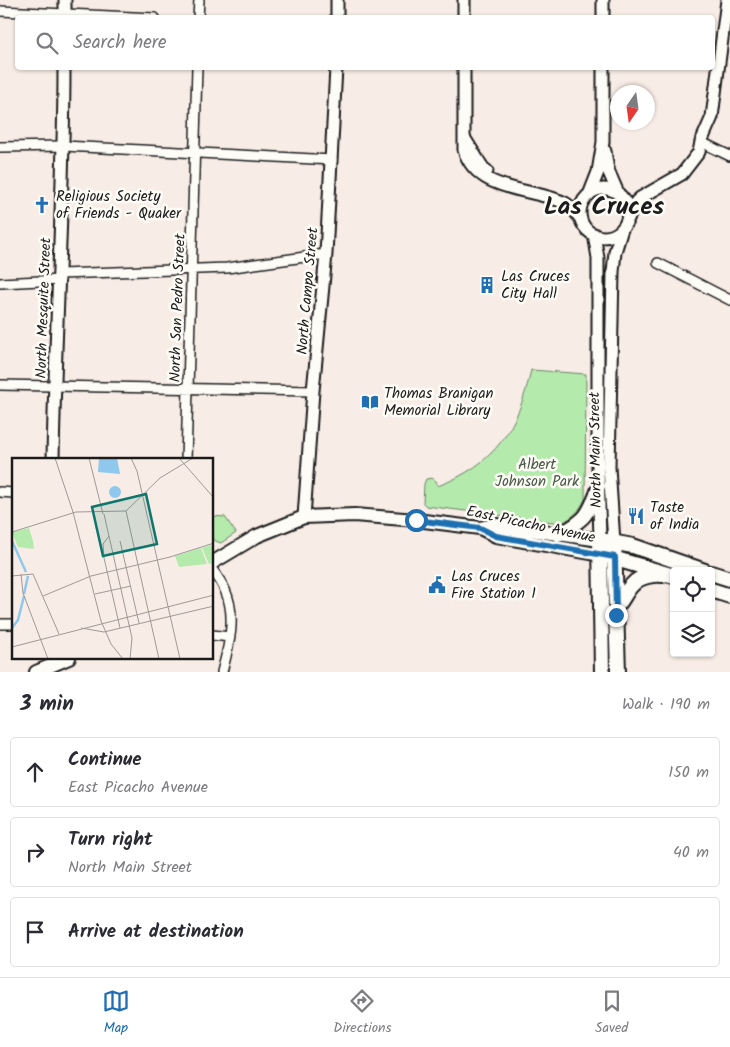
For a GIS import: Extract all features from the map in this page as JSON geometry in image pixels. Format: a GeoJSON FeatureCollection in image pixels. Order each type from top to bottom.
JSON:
{"type":"FeatureCollection","features":[{"type":"Feature","properties":{"kind":"main road"},"geometry":{"type":"LineString","coordinates":[[558,535],[585,518],[599,486]]}},
{"type":"Feature","properties":{"kind":"main road","name":"East Picacho Avenue"},"geometry":{"type":"LineString","coordinates":[[214,563],[257,536],[304,517],[354,515],[480,528],[496,536],[615,557],[670,575]]}},
{"type":"Feature","properties":{"kind":"main road"},"geometry":{"type":"LineString","coordinates":[[480,528],[496,524],[607,541],[633,546],[693,567]]}},
{"type":"Feature","properties":{"kind":"main road","name":"North Main Street"},"geometry":{"type":"LineString","coordinates":[[602,672],[600,555],[607,541]]}},
{"type":"Feature","properties":{"kind":"main road","name":"North Main Street"},"geometry":{"type":"LineString","coordinates":[[607,541],[615,557],[618,672]]}},
{"type":"Feature","properties":{"kind":"main road"},"geometry":{"type":"LineString","coordinates":[[616,607],[633,583],[653,574],[670,576]]}},
{"type":"Feature","properties":{"kind":"main road"},"geometry":{"type":"LineString","coordinates":[[715,574],[730,580]]}},
{"type":"Feature","properties":{"kind":"main road"},"geometry":{"type":"LineString","coordinates":[[715,591],[730,596]]}},
{"type":"Feature","properties":{"kind":"main road"},"geometry":{"type":"LineString","coordinates":[[40,668],[63,660]]}},
{"type":"Feature","properties":{"kind":"street"},"geometry":{"type":"LineString","coordinates":[[64,15],[65,0]]}},
{"type":"Feature","properties":{"kind":"street"},"geometry":{"type":"LineString","coordinates":[[198,15],[199,0]]}},
{"type":"Feature","properties":{"kind":"street"},"geometry":{"type":"LineString","coordinates":[[337,0],[337,15]]}},
{"type":"Feature","properties":{"kind":"street"},"geometry":{"type":"LineString","coordinates":[[464,0],[464,15]]}},
{"type":"Feature","properties":{"kind":"street"},"geometry":{"type":"LineString","coordinates":[[603,0],[603,15]]}},
{"type":"Feature","properties":{"kind":"street"},"geometry":{"type":"LineString","coordinates":[[464,70],[464,150],[467,158],[477,171],[500,185],[566,203],[575,210],[588,229],[594,234],[608,236],[624,226],[640,198],[673,180],[689,166],[699,152],[701,142],[712,117],[725,54],[727,0]]}},
{"type":"Feature","properties":{"kind":"street"},"geometry":{"type":"LineString","coordinates":[[0,11],[51,15]]}},
{"type":"Feature","properties":{"kind":"street","name":"North Mesquite Street"},"geometry":{"type":"LineString","coordinates":[[53,458],[54,386],[64,146],[64,70]]}},
{"type":"Feature","properties":{"kind":"street","name":"North San Pedro Street"},"geometry":{"type":"LineString","coordinates":[[186,458],[197,70]]}},
{"type":"Feature","properties":{"kind":"street","name":"North Campo Street"},"geometry":{"type":"LineString","coordinates":[[304,517],[313,391],[326,254],[336,70]]}},
{"type":"Feature","properties":{"kind":"street"},"geometry":{"type":"LineString","coordinates":[[581,219],[581,208],[598,172],[603,142],[603,70]]}},
{"type":"Feature","properties":{"kind":"street"},"geometry":{"type":"LineString","coordinates":[[465,139],[484,168],[505,181],[578,198],[588,196],[601,189],[608,189],[620,195],[637,193],[667,177],[686,161],[695,147],[701,142]]}},
{"type":"Feature","properties":{"kind":"street"},"geometry":{"type":"LineString","coordinates":[[603,142],[608,170],[628,208],[624,226]]}},
{"type":"Feature","properties":{"kind":"street"},"geometry":{"type":"LineString","coordinates":[[701,142],[730,156]]}},
{"type":"Feature","properties":{"kind":"street"},"geometry":{"type":"LineString","coordinates":[[0,147],[64,146],[332,160]]}},
{"type":"Feature","properties":{"kind":"street","name":"North Main Street"},"geometry":{"type":"LineString","coordinates":[[607,541],[613,281],[615,252],[624,226]]}},
{"type":"Feature","properties":{"kind":"street","name":"North Main Street"},"geometry":{"type":"LineString","coordinates":[[594,234],[598,258],[599,486],[607,541]]}},
{"type":"Feature","properties":{"kind":"street"},"geometry":{"type":"LineString","coordinates":[[0,283],[60,277],[259,265],[326,254]]}},
{"type":"Feature","properties":{"kind":"street"},"geometry":{"type":"LineString","coordinates":[[658,263],[730,300]]}},
{"type":"Feature","properties":{"kind":"street"},"geometry":{"type":"LineString","coordinates":[[0,385],[313,391]]}},
{"type":"Feature","properties":{"kind":"street"},"geometry":{"type":"LineString","coordinates":[[214,572],[226,590],[232,619],[229,647],[222,672]]}},
{"type":"Feature","properties":{"kind":"street"},"geometry":{"type":"LineString","coordinates":[[214,635],[230,637]]}},
{"type":"Feature","properties":{"kind":"green space","name":"Albert Johnson Park"},"geometry":{"type":"Polygon","coordinates":[[[531,370],[586,374],[585,499],[578,510],[573,516],[561,523],[426,506],[423,503],[426,479],[432,478],[438,486],[458,477],[475,467],[501,442],[519,410],[531,370]]]}},
{"type":"Feature","properties":{"kind":"green space"},"geometry":{"type":"Polygon","coordinates":[[[214,516],[225,517],[236,533],[221,543],[214,540],[214,516]]]}},
{"type":"Feature","properties":{"kind":"place","name":"Religious Society of Friends - Quaker"},"geometry":{"type":"Point","coordinates":[42,205]}},
{"type":"Feature","properties":{"kind":"place","name":"Las Cruces City Hall"},"geometry":{"type":"Point","coordinates":[487,285]}},
{"type":"Feature","properties":{"kind":"place","name":"Thomas Branigan Memorial Library"},"geometry":{"type":"Point","coordinates":[370,402]}},
{"type":"Feature","properties":{"kind":"place","name":"Taste of India"},"geometry":{"type":"Point","coordinates":[636,516]}},
{"type":"Feature","properties":{"kind":"place","name":"Las Cruces Fire Station 1"},"geometry":{"type":"Point","coordinates":[437,585]}},
{"type":"Feature","properties":{"kind":"district","name":"Las Cruces"},"geometry":{"type":"Point","coordinates":[604,205]}},
{"type":"Feature","properties":{"kind":"route"},"geometry":{"type":"LineString","coordinates":[[416,520],[480,528],[496,536],[615,557],[616,615]]}}]}
